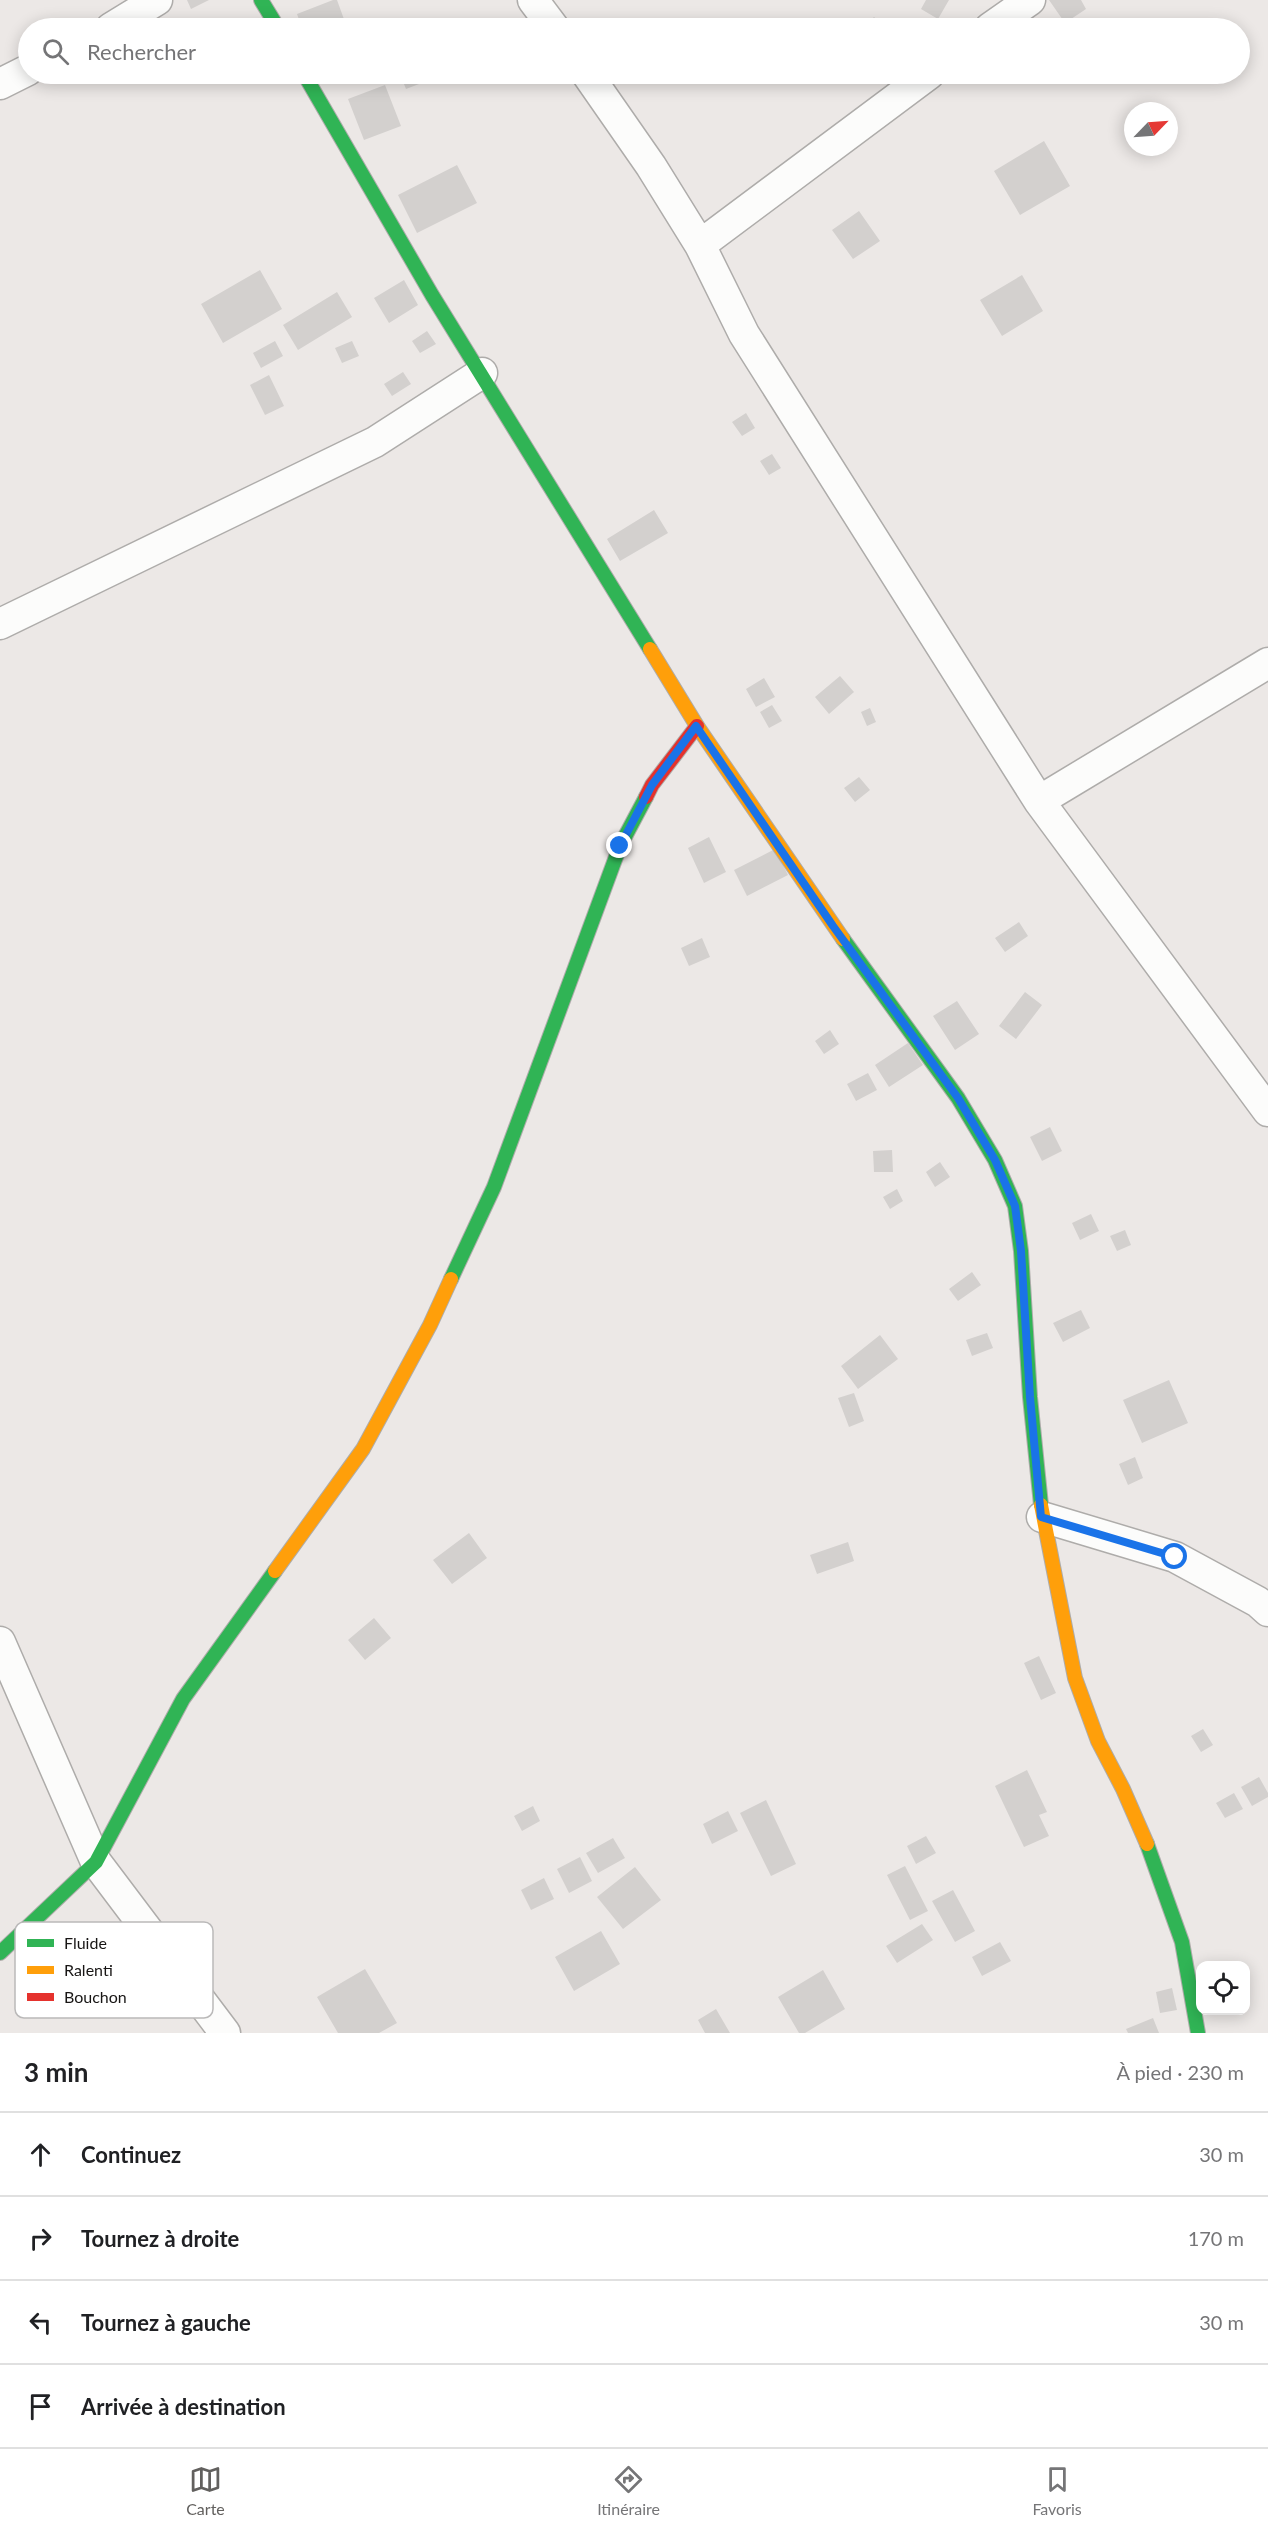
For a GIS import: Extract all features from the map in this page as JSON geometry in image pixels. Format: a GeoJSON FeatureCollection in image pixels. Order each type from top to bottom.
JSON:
{"type":"FeatureCollection","features":[{"type":"Feature","properties":{"kind":"main road"},"geometry":{"type":"LineString","coordinates":[[261,0],[272,18]]}},
{"type":"Feature","properties":{"kind":"main road"},"geometry":{"type":"LineString","coordinates":[[310,84],[432,295],[482,373],[696,726],[833,926],[958,1098],[995,1160],[1015,1206],[1021,1251],[1030,1397],[1041,1517],[1075,1678],[1098,1741],[1123,1789],[1153,1858],[1182,1942],[1198,2033]]}},
{"type":"Feature","properties":{"kind":"main road"},"geometry":{"type":"LineString","coordinates":[[33,1922],[96,1863],[183,1699],[363,1449],[430,1325],[494,1187],[620,846],[652,785],[696,726]]}},
{"type":"Feature","properties":{"kind":"main road"},"geometry":{"type":"LineString","coordinates":[[0,1953],[15,1939]]}},
{"type":"Feature","properties":{"kind":"street"},"geometry":{"type":"LineString","coordinates":[[127,18],[157,0]]}},
{"type":"Feature","properties":{"kind":"street"},"geometry":{"type":"LineString","coordinates":[[533,0],[546,18]]}},
{"type":"Feature","properties":{"kind":"street"},"geometry":{"type":"LineString","coordinates":[[1004,18],[1030,0]]}},
{"type":"Feature","properties":{"kind":"street"},"geometry":{"type":"LineString","coordinates":[[0,84],[18,75]]}},
{"type":"Feature","properties":{"kind":"street"},"geometry":{"type":"LineString","coordinates":[[594,84],[651,166],[700,245],[744,334],[1039,801],[1268,1111]]}},
{"type":"Feature","properties":{"kind":"street"},"geometry":{"type":"LineString","coordinates":[[700,245],[916,84]]}},
{"type":"Feature","properties":{"kind":"street"},"geometry":{"type":"LineString","coordinates":[[0,624],[375,442],[482,373]]}},
{"type":"Feature","properties":{"kind":"street"},"geometry":{"type":"LineString","coordinates":[[1039,801],[1268,663]]}},
{"type":"Feature","properties":{"kind":"street"},"geometry":{"type":"LineString","coordinates":[[1041,1517],[1175,1557],[1258,1602],[1268,1611]]}},
{"type":"Feature","properties":{"kind":"street"},"geometry":{"type":"LineString","coordinates":[[0,1641],[96,1863],[141,1922]]}},
{"type":"Feature","properties":{"kind":"street"},"geometry":{"type":"LineString","coordinates":[[213,2017],[225,2033]]}},
{"type":"Feature","properties":{"kind":"building"},"geometry":{"type":"Polygon","coordinates":[[[187,0],[209,0],[191,9],[187,0]]]}},
{"type":"Feature","properties":{"kind":"building"},"geometry":{"type":"Polygon","coordinates":[[[337,0],[344,18],[298,18],[297,14],[337,0]]]}},
{"type":"Feature","properties":{"kind":"building"},"geometry":{"type":"Polygon","coordinates":[[[926,0],[949,0],[939,18],[921,9],[926,0]]]}},
{"type":"Feature","properties":{"kind":"building"},"geometry":{"type":"Polygon","coordinates":[[[1049,0],[1081,0],[1086,9],[1072,18],[1062,18],[1049,0]]]}},
{"type":"Feature","properties":{"kind":"building"},"geometry":{"type":"Polygon","coordinates":[[[404,84],[419,84],[406,89],[404,84]]]}},
{"type":"Feature","properties":{"kind":"building"},"geometry":{"type":"Polygon","coordinates":[[[385,85],[401,126],[364,140],[348,99],[385,85]]]}},
{"type":"Feature","properties":{"kind":"building"},"geometry":{"type":"Polygon","coordinates":[[[1044,141],[1070,186],[1020,215],[994,171],[1044,141]]]}},
{"type":"Feature","properties":{"kind":"building"},"geometry":{"type":"Polygon","coordinates":[[[457,165],[477,203],[417,233],[398,195],[457,165]]]}},
{"type":"Feature","properties":{"kind":"building"},"geometry":{"type":"Polygon","coordinates":[[[859,211],[880,241],[853,259],[832,230],[859,211]]]}},
{"type":"Feature","properties":{"kind":"building"},"geometry":{"type":"Polygon","coordinates":[[[260,270],[282,309],[223,343],[201,304],[260,270]]]}},
{"type":"Feature","properties":{"kind":"building"},"geometry":{"type":"Polygon","coordinates":[[[1022,275],[1043,311],[1002,336],[980,300],[1022,275]]]}},
{"type":"Feature","properties":{"kind":"building"},"geometry":{"type":"Polygon","coordinates":[[[404,280],[418,305],[389,323],[374,298],[404,280]]]}},
{"type":"Feature","properties":{"kind":"building"},"geometry":{"type":"Polygon","coordinates":[[[337,292],[352,317],[298,350],[283,325],[337,292]]]}},
{"type":"Feature","properties":{"kind":"building"},"geometry":{"type":"Polygon","coordinates":[[[427,331],[436,344],[420,353],[412,341],[427,331]]]}},
{"type":"Feature","properties":{"kind":"building"},"geometry":{"type":"Polygon","coordinates":[[[275,341],[283,356],[261,368],[253,353],[275,341]]]}},
{"type":"Feature","properties":{"kind":"building"},"geometry":{"type":"Polygon","coordinates":[[[352,341],[359,356],[342,363],[335,348],[352,341]]]}},
{"type":"Feature","properties":{"kind":"building"},"geometry":{"type":"Polygon","coordinates":[[[403,372],[411,384],[392,396],[384,384],[403,372]]]}},
{"type":"Feature","properties":{"kind":"building"},"geometry":{"type":"Polygon","coordinates":[[[269,375],[284,406],[265,415],[250,385],[269,375]]]}},
{"type":"Feature","properties":{"kind":"building"},"geometry":{"type":"Polygon","coordinates":[[[746,413],[755,428],[742,436],[732,422],[746,413]]]}},
{"type":"Feature","properties":{"kind":"building"},"geometry":{"type":"Polygon","coordinates":[[[772,454],[781,468],[769,475],[760,461],[772,454]]]}},
{"type":"Feature","properties":{"kind":"building"},"geometry":{"type":"Polygon","coordinates":[[[654,510],[668,533],[620,561],[607,539],[654,510]]]}},
{"type":"Feature","properties":{"kind":"building"},"geometry":{"type":"Polygon","coordinates":[[[840,676],[854,692],[829,714],[815,697],[840,676]]]}},
{"type":"Feature","properties":{"kind":"building"},"geometry":{"type":"Polygon","coordinates":[[[764,678],[775,697],[756,707],[746,689],[764,678]]]}},
{"type":"Feature","properties":{"kind":"building"},"geometry":{"type":"Polygon","coordinates":[[[772,705],[782,721],[769,728],[760,712],[772,705]]]}},
{"type":"Feature","properties":{"kind":"building"},"geometry":{"type":"Polygon","coordinates":[[[870,708],[876,722],[867,726],[861,712],[870,708]]]}},
{"type":"Feature","properties":{"kind":"building"},"geometry":{"type":"Polygon","coordinates":[[[859,777],[870,790],[855,802],[844,788],[859,777]]]}},
{"type":"Feature","properties":{"kind":"building"},"geometry":{"type":"Polygon","coordinates":[[[709,837],[726,872],[704,883],[688,848],[709,837]]]}},
{"type":"Feature","properties":{"kind":"building"},"geometry":{"type":"Polygon","coordinates":[[[775,849],[788,875],[747,896],[734,870],[775,849]]]}},
{"type":"Feature","properties":{"kind":"building"},"geometry":{"type":"Polygon","coordinates":[[[1019,922],[1028,936],[1005,952],[995,938],[1019,922]]]}},
{"type":"Feature","properties":{"kind":"building"},"geometry":{"type":"Polygon","coordinates":[[[702,938],[710,957],[689,966],[681,948],[702,938]]]}},
{"type":"Feature","properties":{"kind":"building"},"geometry":{"type":"Polygon","coordinates":[[[1025,992],[1042,1005],[1016,1039],[999,1026],[1025,992]]]}},
{"type":"Feature","properties":{"kind":"building"},"geometry":{"type":"Polygon","coordinates":[[[957,1001],[979,1034],[955,1050],[933,1016],[957,1001]]]}},
{"type":"Feature","properties":{"kind":"building"},"geometry":{"type":"Polygon","coordinates":[[[830,1030],[839,1044],[824,1054],[815,1041],[830,1030]]]}},
{"type":"Feature","properties":{"kind":"building"},"geometry":{"type":"Polygon","coordinates":[[[908,1043],[923,1065],[889,1087],[875,1065],[908,1043]]]}},
{"type":"Feature","properties":{"kind":"building"},"geometry":{"type":"Polygon","coordinates":[[[868,1073],[877,1090],[856,1101],[847,1084],[868,1073]]]}},
{"type":"Feature","properties":{"kind":"building"},"geometry":{"type":"Polygon","coordinates":[[[1050,1127],[1062,1151],[1042,1161],[1030,1137],[1050,1127]]]}},
{"type":"Feature","properties":{"kind":"building"},"geometry":{"type":"Polygon","coordinates":[[[892,1150],[893,1172],[874,1172],[873,1151],[892,1150]]]}},
{"type":"Feature","properties":{"kind":"building"},"geometry":{"type":"Polygon","coordinates":[[[940,1162],[950,1177],[935,1187],[926,1172],[940,1162]]]}},
{"type":"Feature","properties":{"kind":"building"},"geometry":{"type":"Polygon","coordinates":[[[897,1189],[903,1201],[890,1209],[883,1197],[897,1189]]]}},
{"type":"Feature","properties":{"kind":"building"},"geometry":{"type":"Polygon","coordinates":[[[1091,1214],[1099,1231],[1080,1240],[1072,1223],[1091,1214]]]}},
{"type":"Feature","properties":{"kind":"building"},"geometry":{"type":"Polygon","coordinates":[[[1125,1230],[1131,1245],[1117,1251],[1110,1236],[1125,1230]]]}},
{"type":"Feature","properties":{"kind":"building"},"geometry":{"type":"Polygon","coordinates":[[[972,1272],[981,1285],[958,1301],[949,1289],[972,1272]]]}},
{"type":"Feature","properties":{"kind":"building"},"geometry":{"type":"Polygon","coordinates":[[[1081,1310],[1090,1328],[1063,1342],[1053,1323],[1081,1310]]]}},
{"type":"Feature","properties":{"kind":"building"},"geometry":{"type":"Polygon","coordinates":[[[987,1333],[993,1348],[972,1356],[966,1340],[987,1333]]]}},
{"type":"Feature","properties":{"kind":"building"},"geometry":{"type":"Polygon","coordinates":[[[880,1335],[898,1359],[858,1389],[841,1366],[880,1335]]]}},
{"type":"Feature","properties":{"kind":"building"},"geometry":{"type":"Polygon","coordinates":[[[1169,1380],[1188,1423],[1142,1443],[1123,1400],[1169,1380]]]}},
{"type":"Feature","properties":{"kind":"building"},"geometry":{"type":"Polygon","coordinates":[[[854,1393],[864,1421],[849,1427],[838,1398],[854,1393]]]}},
{"type":"Feature","properties":{"kind":"building"},"geometry":{"type":"Polygon","coordinates":[[[1135,1457],[1143,1478],[1128,1485],[1119,1464],[1135,1457]]]}},
{"type":"Feature","properties":{"kind":"building"},"geometry":{"type":"Polygon","coordinates":[[[469,1533],[487,1558],[452,1584],[433,1560],[469,1533]]]}},
{"type":"Feature","properties":{"kind":"building"},"geometry":{"type":"Polygon","coordinates":[[[848,1542],[854,1561],[817,1574],[810,1555],[848,1542]]]}},
{"type":"Feature","properties":{"kind":"building"},"geometry":{"type":"Polygon","coordinates":[[[374,1618],[391,1638],[365,1660],[348,1640],[374,1618]]]}},
{"type":"Feature","properties":{"kind":"building"},"geometry":{"type":"Polygon","coordinates":[[[1039,1656],[1056,1693],[1041,1700],[1024,1663],[1039,1656]]]}},
{"type":"Feature","properties":{"kind":"building"},"geometry":{"type":"Polygon","coordinates":[[[1203,1729],[1213,1745],[1201,1752],[1191,1736],[1203,1729]]]}},
{"type":"Feature","properties":{"kind":"building"},"geometry":{"type":"Polygon","coordinates":[[[1027,1770],[1047,1812],[1039,1815],[1049,1836],[1024,1847],[995,1786],[1027,1770]]]}},
{"type":"Feature","properties":{"kind":"building"},"geometry":{"type":"Polygon","coordinates":[[[1259,1777],[1268,1797],[1252,1806],[1241,1787],[1259,1777]]]}},
{"type":"Feature","properties":{"kind":"building"},"geometry":{"type":"Polygon","coordinates":[[[1234,1793],[1243,1809],[1225,1818],[1216,1803],[1234,1793]]]}},
{"type":"Feature","properties":{"kind":"building"},"geometry":{"type":"Polygon","coordinates":[[[766,1800],[796,1864],[771,1876],[740,1813],[766,1800]]]}},
{"type":"Feature","properties":{"kind":"building"},"geometry":{"type":"Polygon","coordinates":[[[533,1806],[540,1821],[522,1831],[514,1816],[533,1806]]]}},
{"type":"Feature","properties":{"kind":"building"},"geometry":{"type":"Polygon","coordinates":[[[728,1811],[738,1831],[712,1844],[703,1824],[728,1811]]]}},
{"type":"Feature","properties":{"kind":"building"},"geometry":{"type":"Polygon","coordinates":[[[926,1836],[936,1853],[916,1864],[907,1846],[926,1836]]]}},
{"type":"Feature","properties":{"kind":"building"},"geometry":{"type":"Polygon","coordinates":[[[613,1838],[625,1858],[598,1873],[586,1853],[613,1838]]]}},
{"type":"Feature","properties":{"kind":"building"},"geometry":{"type":"Polygon","coordinates":[[[580,1857],[592,1881],[569,1893],[557,1869],[580,1857]]]}},
{"type":"Feature","properties":{"kind":"building"},"geometry":{"type":"Polygon","coordinates":[[[905,1866],[928,1911],[910,1920],[887,1875],[905,1866]]]}},
{"type":"Feature","properties":{"kind":"building"},"geometry":{"type":"Polygon","coordinates":[[[635,1867],[661,1900],[623,1929],[597,1897],[635,1867]]]}},
{"type":"Feature","properties":{"kind":"building"},"geometry":{"type":"Polygon","coordinates":[[[544,1878],[554,1899],[531,1910],[521,1890],[544,1878]]]}},
{"type":"Feature","properties":{"kind":"building"},"geometry":{"type":"Polygon","coordinates":[[[953,1890],[975,1931],[955,1942],[932,1901],[953,1890]]]}},
{"type":"Feature","properties":{"kind":"building"},"geometry":{"type":"Polygon","coordinates":[[[922,1924],[933,1940],[897,1963],[886,1946],[922,1924]]]}},
{"type":"Feature","properties":{"kind":"building"},"geometry":{"type":"Polygon","coordinates":[[[601,1931],[620,1964],[574,1991],[555,1957],[601,1931]]]}},
{"type":"Feature","properties":{"kind":"building"},"geometry":{"type":"Polygon","coordinates":[[[1000,1942],[1011,1961],[982,1976],[972,1957],[1000,1942]]]}},
{"type":"Feature","properties":{"kind":"building"},"geometry":{"type":"Polygon","coordinates":[[[365,1969],[397,2023],[379,2033],[338,2033],[317,1997],[365,1969]]]}},
{"type":"Feature","properties":{"kind":"building"},"geometry":{"type":"Polygon","coordinates":[[[823,1970],[845,2009],[805,2033],[799,2033],[778,1997],[823,1970]]]}},
{"type":"Feature","properties":{"kind":"building"},"geometry":{"type":"Polygon","coordinates":[[[1172,1988],[1177,2010],[1160,2013],[1156,1992],[1172,1988]]]}},
{"type":"Feature","properties":{"kind":"building"},"geometry":{"type":"Polygon","coordinates":[[[716,2009],[730,2033],[705,2033],[698,2020],[716,2009]]]}},
{"type":"Feature","properties":{"kind":"building"},"geometry":{"type":"Polygon","coordinates":[[[1153,2018],[1159,2033],[1128,2033],[1126,2029],[1153,2018]]]}},
{"type":"Feature","properties":{"kind":"traffic: fast"},"geometry":{"type":"LineString","coordinates":[[261,0],[272,18]]}},
{"type":"Feature","properties":{"kind":"traffic: fast"},"geometry":{"type":"LineString","coordinates":[[310,84],[432,295],[650,649]]}},
{"type":"Feature","properties":{"kind":"traffic: fast"},"geometry":{"type":"LineString","coordinates":[[451,1279],[494,1187],[620,846],[646,797]]}},
{"type":"Feature","properties":{"kind":"traffic: fast"},"geometry":{"type":"LineString","coordinates":[[843,939],[958,1098],[995,1160],[1015,1206],[1021,1251],[1030,1397],[1041,1505]]}},
{"type":"Feature","properties":{"kind":"traffic: fast"},"geometry":{"type":"LineString","coordinates":[[33,1922],[96,1862],[183,1699],[275,1571]]}},
{"type":"Feature","properties":{"kind":"traffic: fast"},"geometry":{"type":"LineString","coordinates":[[1147,1844],[1182,1942],[1198,2033]]}},
{"type":"Feature","properties":{"kind":"traffic: fast"},"geometry":{"type":"LineString","coordinates":[[0,1953],[15,1939]]}},
{"type":"Feature","properties":{"kind":"traffic: slow"},"geometry":{"type":"LineString","coordinates":[[650,649],[697,726],[843,939]]}},
{"type":"Feature","properties":{"kind":"traffic: slow"},"geometry":{"type":"LineString","coordinates":[[275,1571],[363,1449],[430,1325],[451,1279]]}},
{"type":"Feature","properties":{"kind":"traffic: slow"},"geometry":{"type":"LineString","coordinates":[[1041,1505],[1075,1678],[1098,1741],[1123,1789],[1147,1844]]}},
{"type":"Feature","properties":{"kind":"traffic: jam"},"geometry":{"type":"LineString","coordinates":[[646,797],[652,785],[697,726]]}},
{"type":"Feature","properties":{"kind":"route"},"geometry":{"type":"LineString","coordinates":[[620,846],[652,785],[696,726],[833,926],[958,1098],[995,1160],[1015,1206],[1021,1251],[1030,1397],[1041,1517],[1175,1557]]}}]}
